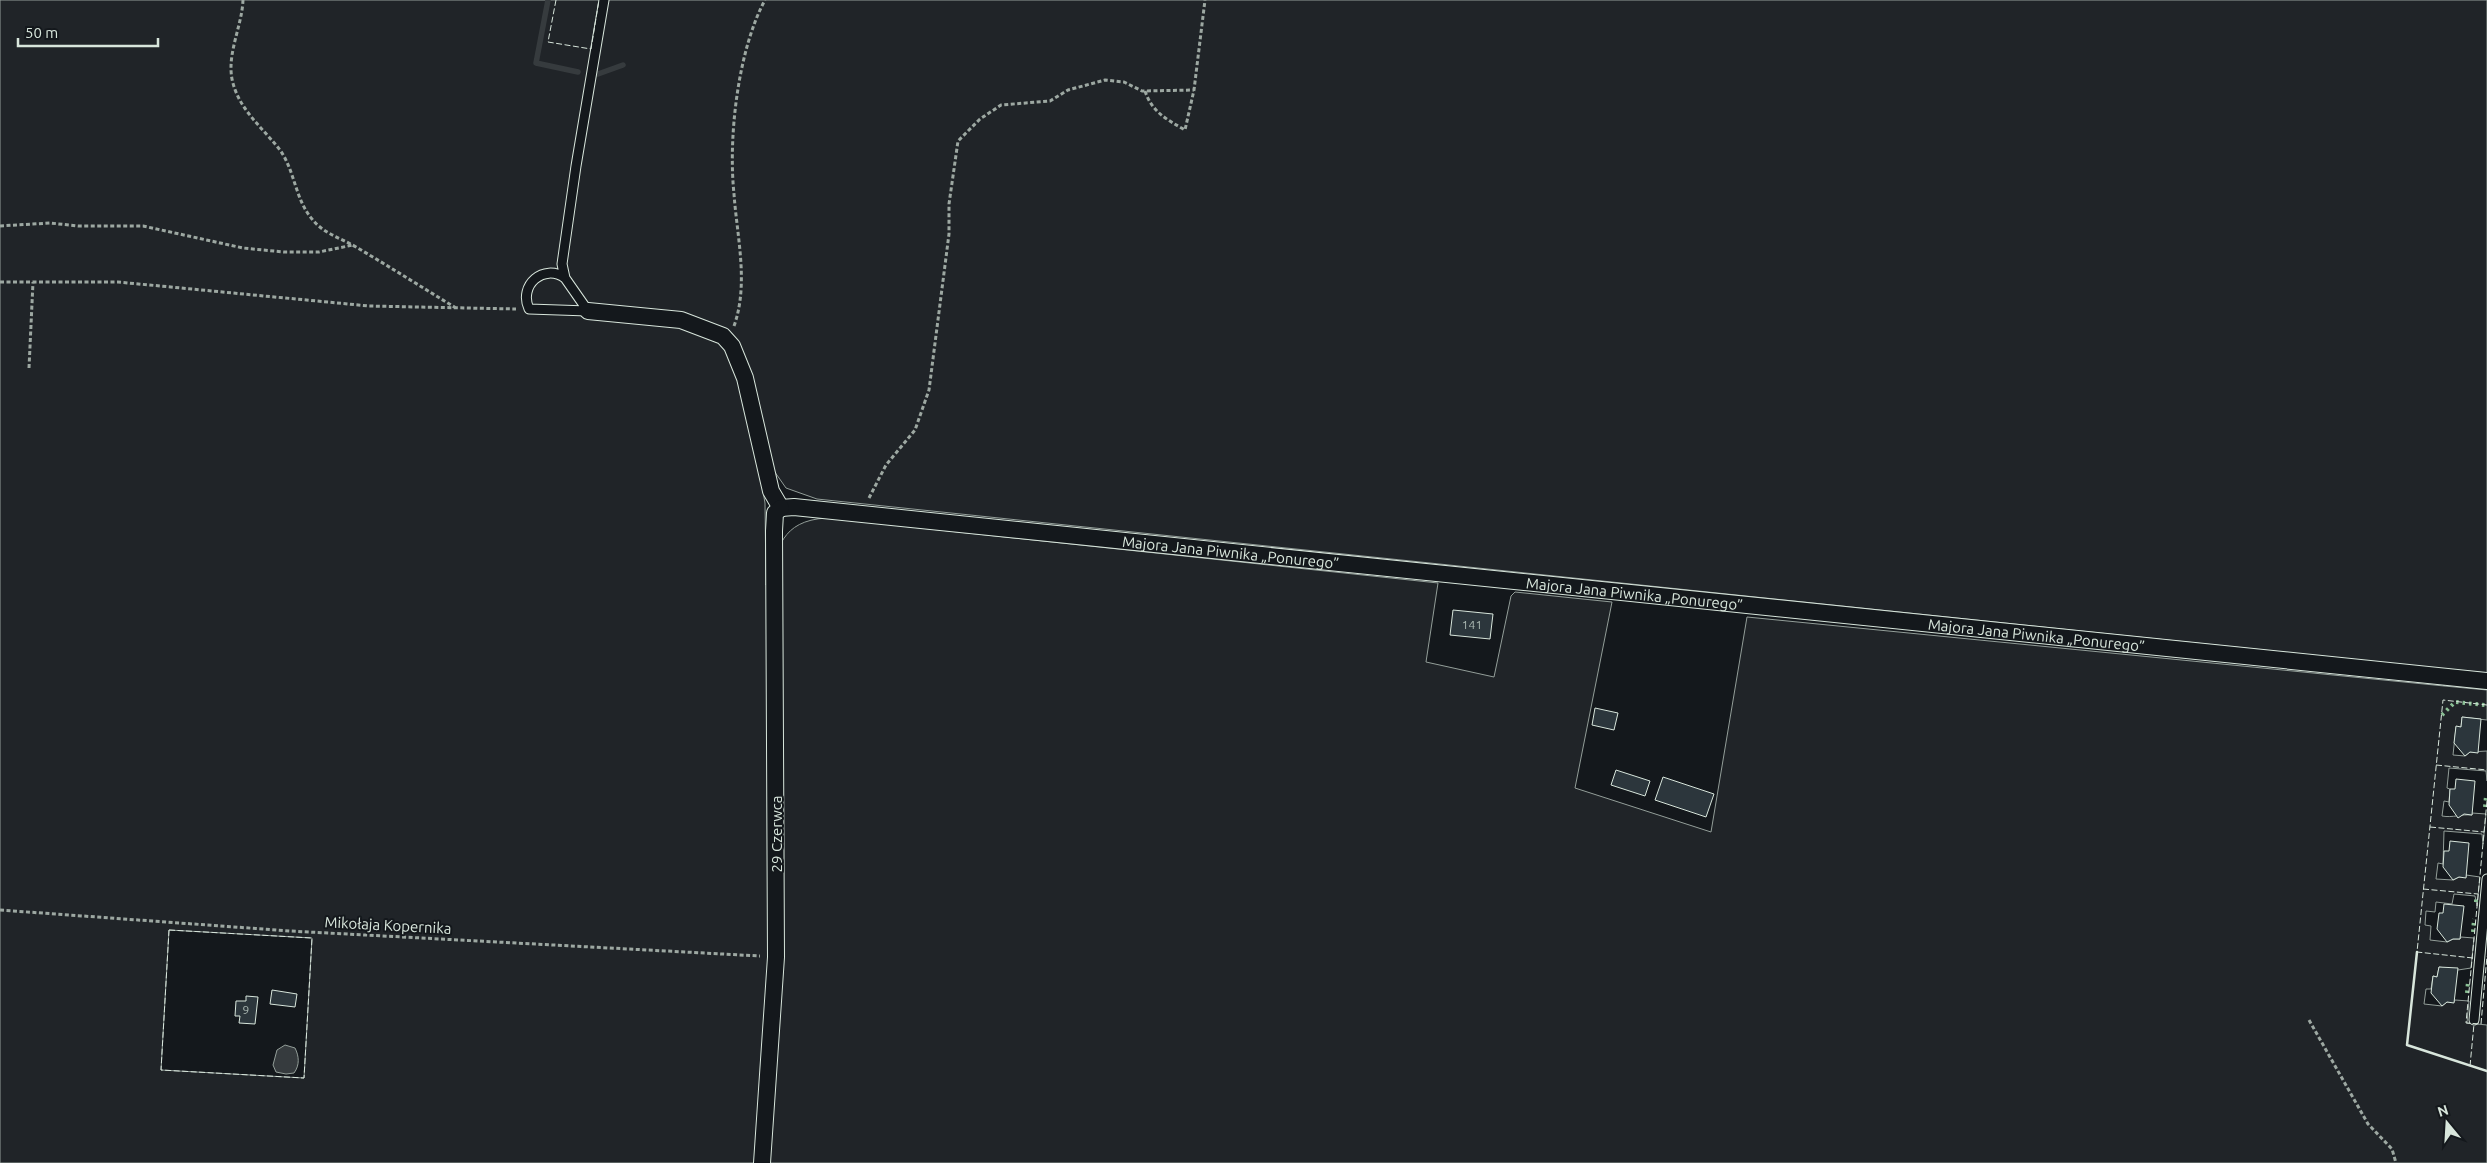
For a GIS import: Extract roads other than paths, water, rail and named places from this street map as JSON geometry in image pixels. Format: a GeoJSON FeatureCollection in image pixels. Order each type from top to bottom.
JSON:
{"type":"FeatureCollection","features":[{"type":"Feature","properties":{"kind":"street"},"geometry":{"type":"LineString","coordinates":[[588,311],[681,320],[723,336],[732,346],[740,365],[771,491],[781,508]]}},
{"type":"Feature","properties":{"kind":"street","name":"Majora Jana Piwnika „Ponurego”"},"geometry":{"type":"LineString","coordinates":[[781,508],[860,514],[2487,681]]}},
{"type":"Feature","properties":{"kind":"street","name":"29 Czerwca"},"geometry":{"type":"LineString","coordinates":[[762,1163],[776,957],[774,531],[775,513],[781,508]]}},
{"type":"Feature","properties":{"kind":"lane"},"geometry":{"type":"LineString","coordinates":[[588,311],[565,278],[562,264],[576,166],[604,0]]}},
{"type":"Feature","properties":{"kind":"lane"},"geometry":{"type":"LineString","coordinates":[[565,278],[557,273],[544,273],[531,281],[526,295],[529,309],[588,311]]}},
{"type":"Feature","properties":{"kind":"lane"},"geometry":{"type":"LineString","coordinates":[[2474,1020],[2487,879]]}},
{"type":"Feature","properties":{"kind":"waterway"},"geometry":{"type":"LineString","coordinates":[[548,0],[536,63],[578,72]]}},
{"type":"Feature","properties":{"kind":"waterway"},"geometry":{"type":"LineString","coordinates":[[598,74],[623,65]]}}]}
